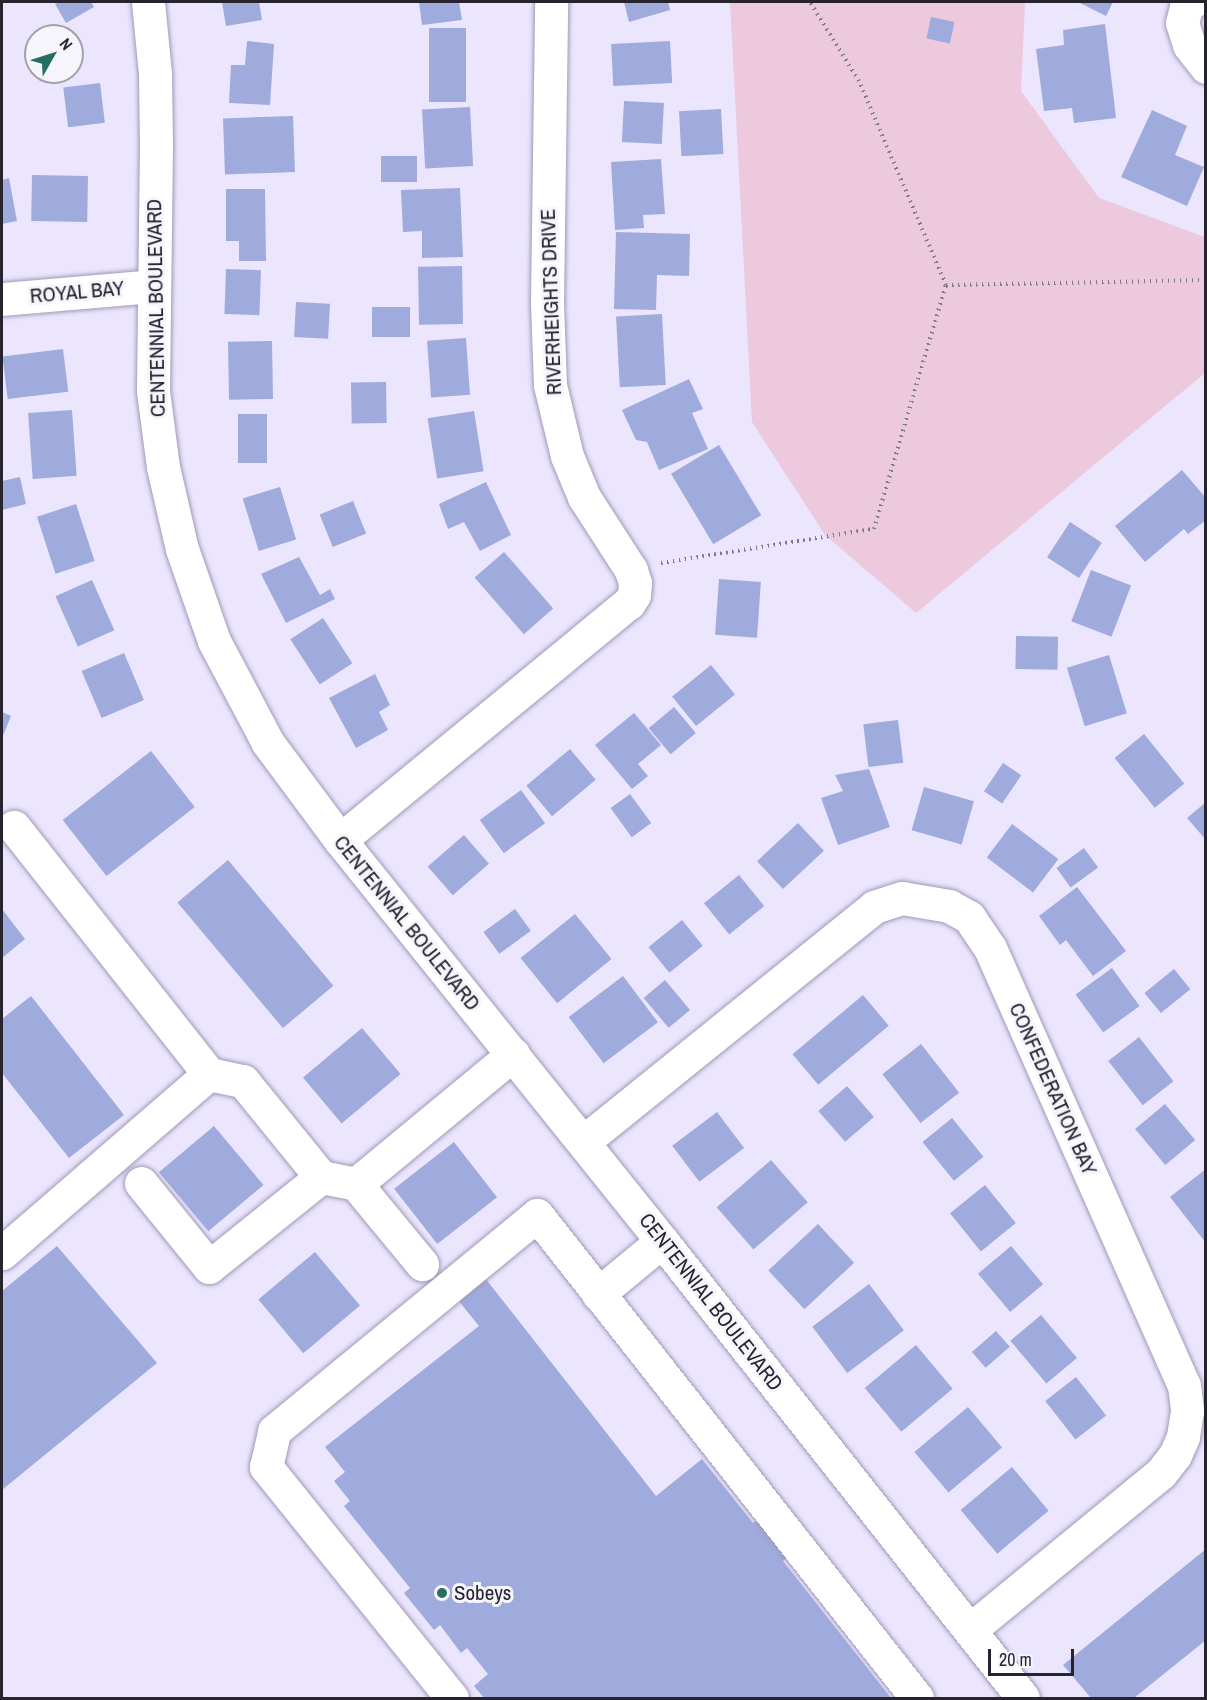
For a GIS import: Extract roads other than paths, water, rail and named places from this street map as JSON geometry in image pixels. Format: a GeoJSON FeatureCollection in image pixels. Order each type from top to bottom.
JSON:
{"type":"FeatureCollection","features":[{"type":"Feature","properties":{"kind":"street","name":"CENTENNIAL BOULEVARD"},"geometry":{"type":"LineString","coordinates":[[148,2],[154,74],[156,145],[153,391],[163,467],[182,549],[214,641],[268,743],[340,840],[662,1241],[1023,1698]]}},
{"type":"Feature","properties":{"kind":"street","name":"RIVERHEIGHTS DRIVE"},"geometry":{"type":"LineString","coordinates":[[340,840],[629,603],[634,595],[635,583],[631,570],[584,497],[567,456],[550,385],[547,302],[551,2]]}},
{"type":"Feature","properties":{"kind":"street"},"geometry":{"type":"LineString","coordinates":[[1192,2],[1186,7],[1182,23],[1189,45],[1206,67]]}},
{"type":"Feature","properties":{"kind":"street","name":"ROYAL BAY"},"geometry":{"type":"LineString","coordinates":[[2,298],[153,286]]}},
{"type":"Feature","properties":{"kind":"street"},"geometry":{"type":"LineString","coordinates":[[14,827],[209,1074],[243,1081],[321,1177],[356,1184],[422,1264]]}},
{"type":"Feature","properties":{"kind":"street","name":"CONFEDERATION BAY"},"geometry":{"type":"LineString","coordinates":[[583,1142],[874,907],[902,898],[949,906],[969,917],[990,948],[1184,1385],[1187,1411],[1183,1437],[1175,1455],[1161,1473],[970,1630]]}},
{"type":"Feature","properties":{"kind":"street"},"geometry":{"type":"LineString","coordinates":[[356,1184],[513,1054]]}},
{"type":"Feature","properties":{"kind":"street"},"geometry":{"type":"LineString","coordinates":[[2,1253],[209,1074]]}},
{"type":"Feature","properties":{"kind":"street"},"geometry":{"type":"LineString","coordinates":[[141,1183],[209,1267],[321,1177]]}},
{"type":"Feature","properties":{"kind":"street"},"geometry":{"type":"LineString","coordinates":[[452,1698],[266,1467],[274,1431],[537,1215],[917,1698]]}},
{"type":"Feature","properties":{"kind":"street"},"geometry":{"type":"LineString","coordinates":[[598,1294],[662,1241]]}},
{"type":"Feature","properties":{"kind":"place","name":"Sobeys"},"geometry":{"type":"Point","coordinates":[442,1593]}}]}
